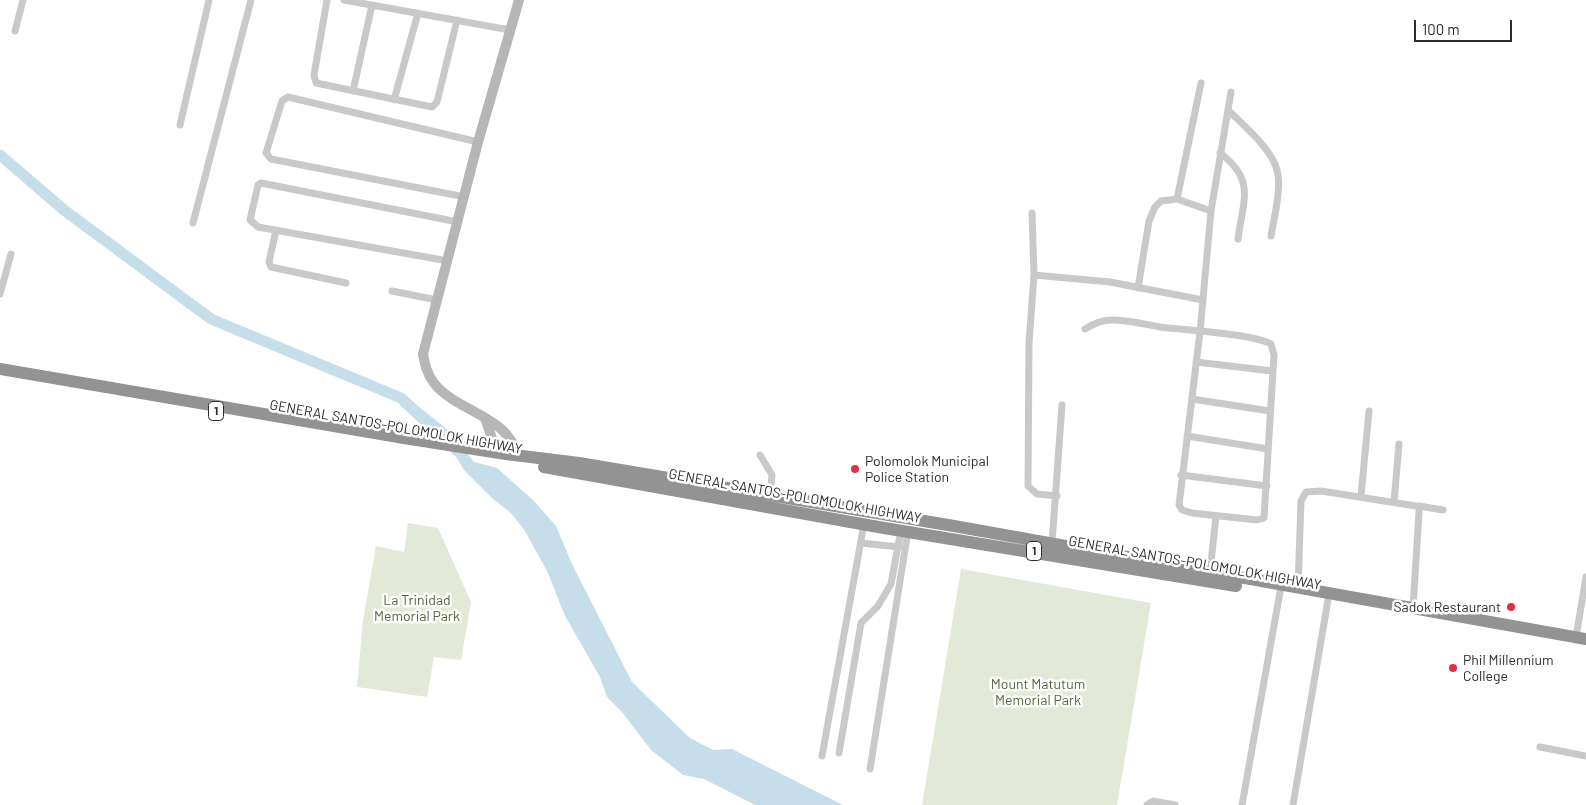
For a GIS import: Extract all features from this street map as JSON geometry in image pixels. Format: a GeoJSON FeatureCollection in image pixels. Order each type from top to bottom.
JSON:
{"type":"FeatureCollection","features":[{"type":"Feature","properties":{"kind":"highway","name":"1"},"geometry":{"type":"LineString","coordinates":[[0,369],[478,453],[497,453],[579,463],[1052,543],[1413,608],[1583,641]]}},
{"type":"Feature","properties":{"kind":"highway","name":"GENERAL SANTOS-POLOMOLOK HIGHWAY"},"geometry":{"type":"LineString","coordinates":[[0,375],[428,444]]}},
{"type":"Feature","properties":{"kind":"highway","name":"GENERAL SANTOS-POLOMOLOK HIGHWAY"},"geometry":{"type":"LineString","coordinates":[[478,453],[905,531],[1583,641]]}},
{"type":"Feature","properties":{"kind":"street"},"geometry":{"type":"LineString","coordinates":[[15,31],[23,0]]}},
{"type":"Feature","properties":{"kind":"street"},"geometry":{"type":"LineString","coordinates":[[180,125],[209,0]]}},
{"type":"Feature","properties":{"kind":"street"},"geometry":{"type":"LineString","coordinates":[[193,223],[251,0]]}},
{"type":"Feature","properties":{"kind":"street"},"geometry":{"type":"LineString","coordinates":[[327,0],[314,80],[318,84],[432,107],[436,105],[456,20]]}},
{"type":"Feature","properties":{"kind":"street"},"geometry":{"type":"LineString","coordinates":[[344,0],[510,30]]}},
{"type":"Feature","properties":{"kind":"street"},"geometry":{"type":"LineString","coordinates":[[518,456],[507,434],[485,418],[447,396],[434,383],[427,370],[424,347],[465,198],[478,142],[519,0]]}},
{"type":"Feature","properties":{"kind":"street"},"geometry":{"type":"LineString","coordinates":[[353,91],[372,5]]}},
{"type":"Feature","properties":{"kind":"street"},"geometry":{"type":"LineString","coordinates":[[394,100],[418,13]]}},
{"type":"Feature","properties":{"kind":"street"},"geometry":{"type":"LineString","coordinates":[[1177,199],[1201,82]]}},
{"type":"Feature","properties":{"kind":"street"},"geometry":{"type":"LineString","coordinates":[[1085,329],[1102,321],[1110,320],[1200,332],[1268,342],[1274,348],[1267,486],[1265,514],[1262,519],[1186,512],[1180,508],[1181,476],[1200,332],[1211,211],[1231,92]]}},
{"type":"Feature","properties":{"kind":"street"},"geometry":{"type":"LineString","coordinates":[[465,198],[271,159],[266,153],[282,101],[288,97],[478,142]]}},
{"type":"Feature","properties":{"kind":"street"},"geometry":{"type":"LineString","coordinates":[[1228,110],[1266,151],[1277,169],[1276,203],[1271,236]]}},
{"type":"Feature","properties":{"kind":"street"},"geometry":{"type":"LineString","coordinates":[[1220,153],[1234,164],[1244,179],[1244,196],[1238,239]]}},
{"type":"Feature","properties":{"kind":"street"},"geometry":{"type":"LineString","coordinates":[[448,261],[258,227],[250,220],[260,184],[458,222]]}},
{"type":"Feature","properties":{"kind":"street"},"geometry":{"type":"LineString","coordinates":[[1138,288],[1152,213],[1161,201],[1177,199],[1211,211]]}},
{"type":"Feature","properties":{"kind":"street"},"geometry":{"type":"LineString","coordinates":[[1032,213],[1034,275],[1029,343],[1028,486],[1037,494],[1057,496]]}},
{"type":"Feature","properties":{"kind":"street"},"geometry":{"type":"LineString","coordinates":[[276,230],[268,262],[271,267],[346,283]]}},
{"type":"Feature","properties":{"kind":"street"},"geometry":{"type":"LineString","coordinates":[[0,294],[11,254]]}},
{"type":"Feature","properties":{"kind":"street"},"geometry":{"type":"LineString","coordinates":[[1034,275],[1086,278],[1203,300]]}},
{"type":"Feature","properties":{"kind":"street"},"geometry":{"type":"LineString","coordinates":[[392,292],[437,300]]}},
{"type":"Feature","properties":{"kind":"street"},"geometry":{"type":"LineString","coordinates":[[1196,362],[1272,371]]}},
{"type":"Feature","properties":{"kind":"street"},"geometry":{"type":"LineString","coordinates":[[1192,399],[1270,411]]}},
{"type":"Feature","properties":{"kind":"street"},"geometry":{"type":"LineString","coordinates":[[1052,543],[1057,496],[1062,406]]}},
{"type":"Feature","properties":{"kind":"street"},"geometry":{"type":"LineString","coordinates":[[1361,496],[1369,411]]}},
{"type":"Feature","properties":{"kind":"street"},"geometry":{"type":"LineString","coordinates":[[485,418],[497,453]]}},
{"type":"Feature","properties":{"kind":"street"},"geometry":{"type":"LineString","coordinates":[[1187,436],[1268,449]]}},
{"type":"Feature","properties":{"kind":"street"},"geometry":{"type":"LineString","coordinates":[[1394,502],[1399,444]]}},
{"type":"Feature","properties":{"kind":"street"},"geometry":{"type":"LineString","coordinates":[[760,455],[772,475],[770,496]]}},
{"type":"Feature","properties":{"kind":"street"},"geometry":{"type":"LineString","coordinates":[[1181,476],[1267,486]]}},
{"type":"Feature","properties":{"kind":"street"},"geometry":{"type":"LineString","coordinates":[[1298,587],[1301,501],[1304,494],[1322,491],[1444,510]]}},
{"type":"Feature","properties":{"kind":"street"},"geometry":{"type":"LineString","coordinates":[[1413,608],[1419,506]]}},
{"type":"Feature","properties":{"kind":"street"},"geometry":{"type":"LineString","coordinates":[[1210,572],[1216,516]]}},
{"type":"Feature","properties":{"kind":"street"},"geometry":{"type":"LineString","coordinates":[[822,756],[864,524]]}},
{"type":"Feature","properties":{"kind":"street"},"geometry":{"type":"LineString","coordinates":[[839,753],[861,623],[878,606],[891,584],[899,547],[905,531]]}},
{"type":"Feature","properties":{"kind":"street"},"geometry":{"type":"LineString","coordinates":[[870,769],[905,531]]}},
{"type":"Feature","properties":{"kind":"street"},"geometry":{"type":"LineString","coordinates":[[861,542],[899,547]]}},
{"type":"Feature","properties":{"kind":"street"},"geometry":{"type":"LineString","coordinates":[[1583,641],[1586,577]]}},
{"type":"Feature","properties":{"kind":"street"},"geometry":{"type":"LineString","coordinates":[[1242,805],[1280,592]]}},
{"type":"Feature","properties":{"kind":"street"},"geometry":{"type":"LineString","coordinates":[[1293,805],[1328,600]]}},
{"type":"Feature","properties":{"kind":"street"},"geometry":{"type":"LineString","coordinates":[[1540,747],[1586,756]]}},
{"type":"Feature","properties":{"kind":"street"},"geometry":{"type":"LineString","coordinates":[[1147,805],[1153,801],[1176,805]]}},
{"type":"Feature","properties":{"kind":"green space","name":"La Trinidad Memorial Park"},"geometry":{"type":"Polygon","coordinates":[[[408,523],[438,528],[471,602],[461,660],[434,657],[427,697],[357,687],[363,620],[376,546],[404,552],[408,523]]]}},
{"type":"Feature","properties":{"kind":"green space","name":"Mount Matutum Memorial Park"},"geometry":{"type":"Polygon","coordinates":[[[961,569],[1151,603],[1117,805],[922,805],[961,569]]]}},
{"type":"Feature","properties":{"kind":"water"},"geometry":{"type":"Polygon","coordinates":[[[401,398],[408,398],[448,430],[474,462],[497,468],[534,501],[556,526],[573,566],[632,682],[690,738],[713,750],[732,749],[843,805],[755,805],[704,779],[683,775],[651,750],[622,712],[607,697],[600,677],[565,616],[548,573],[525,531],[510,512],[494,500],[464,470],[456,457],[400,405],[401,398]]]}},
{"type":"Feature","properties":{"kind":"waterway"},"geometry":{"type":"LineString","coordinates":[[0,155],[64,210],[211,319],[401,398],[411,407]]}},
{"type":"Feature","properties":{"kind":"place","name":"Polomolok Municipal Police Station"},"geometry":{"type":"Point","coordinates":[855,469]}},
{"type":"Feature","properties":{"kind":"place","name":"Sadok Restaurant"},"geometry":{"type":"Point","coordinates":[1511,607]}},
{"type":"Feature","properties":{"kind":"place","name":"Phil Millennium College"},"geometry":{"type":"Point","coordinates":[1453,668]}}]}
